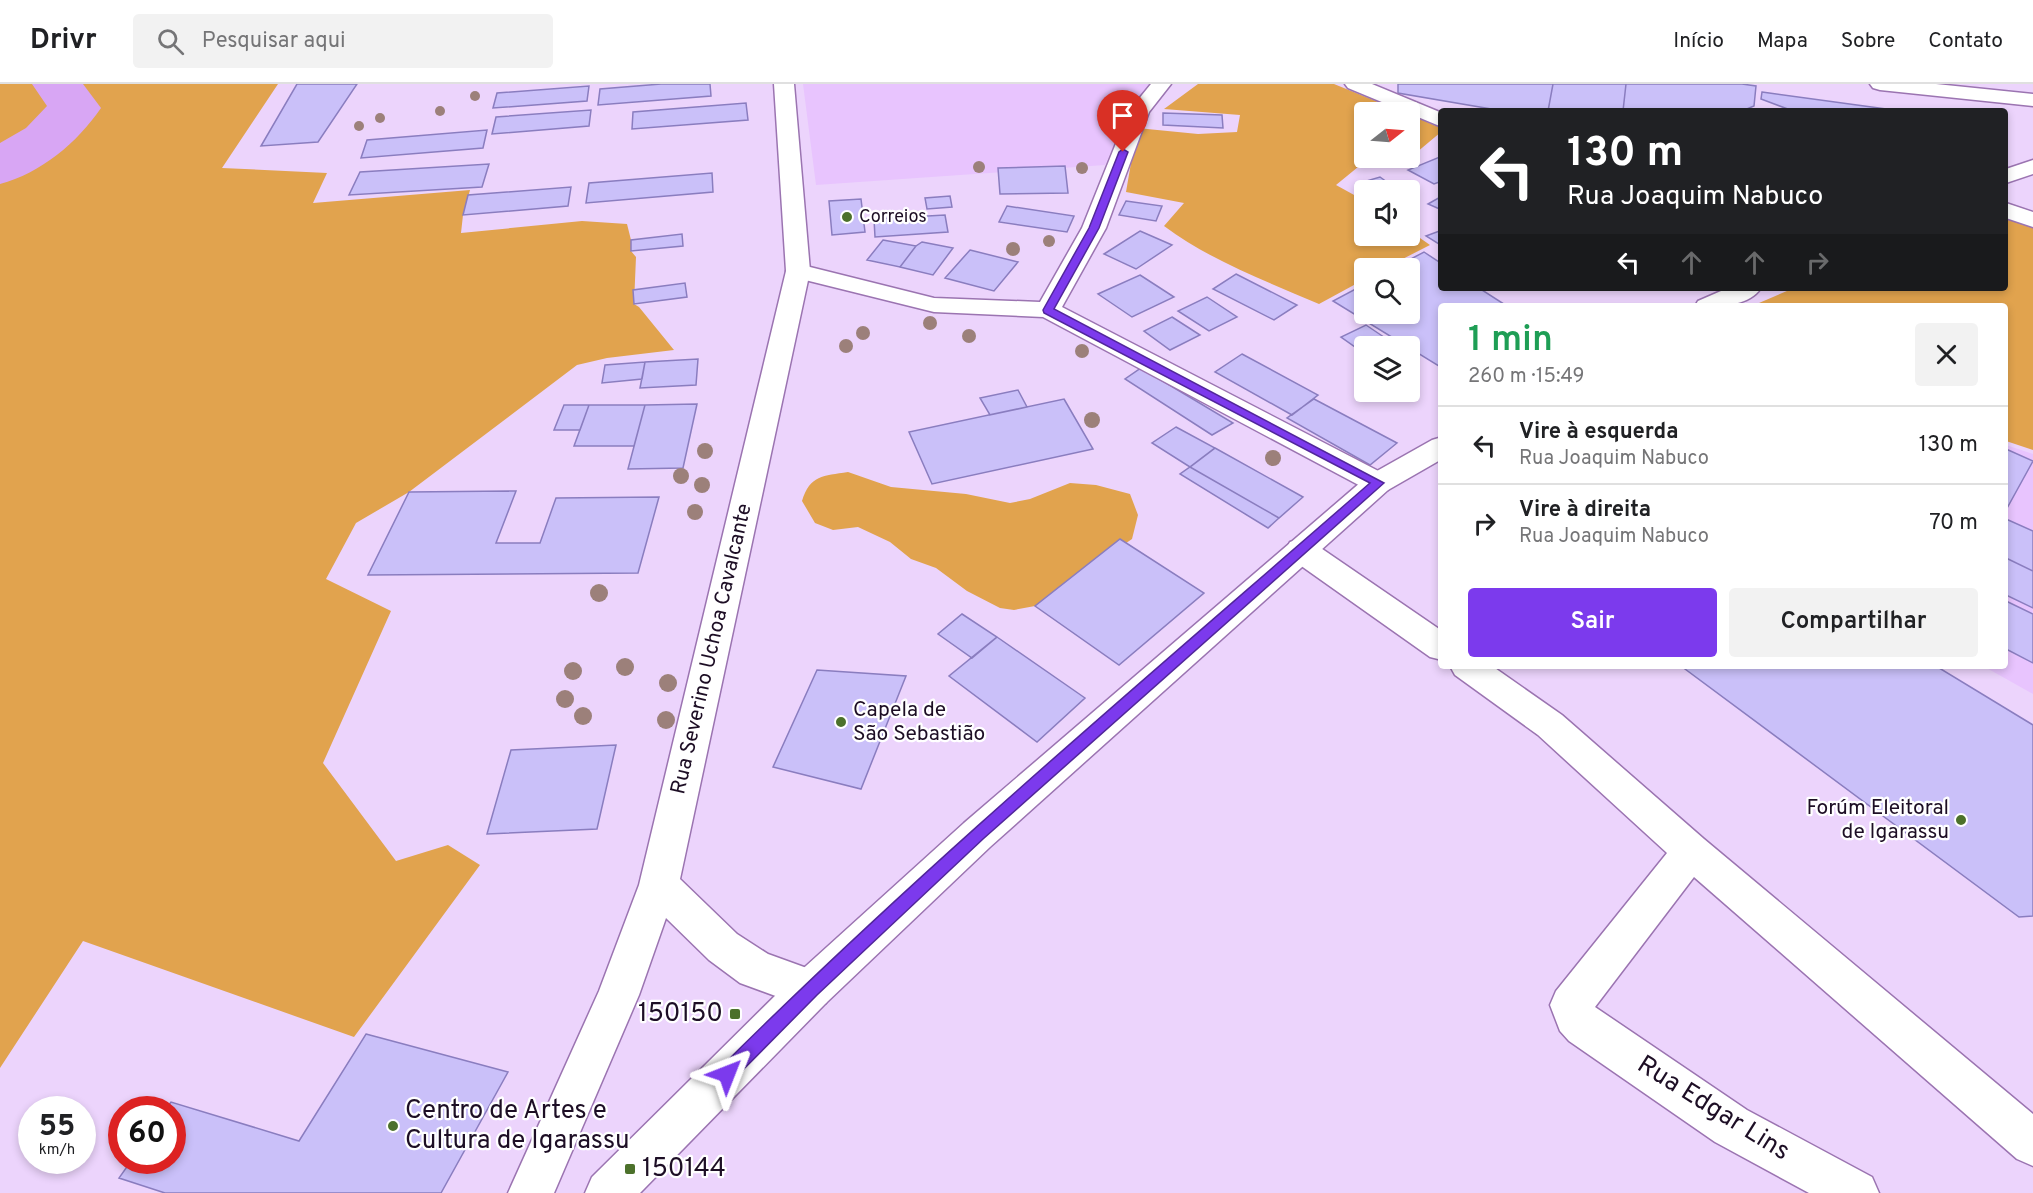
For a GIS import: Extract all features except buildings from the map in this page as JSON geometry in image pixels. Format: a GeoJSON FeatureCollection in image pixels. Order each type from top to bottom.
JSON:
{"type":"FeatureCollection","features":[{"type":"Feature","properties":{"kind":"main road","name":"Rua Severino Uchoa Cavalcante"},"geometry":{"type":"LineString","coordinates":[[531,1193],[618,995],[659,885],[798,271],[784,84]]}},
{"type":"Feature","properties":{"kind":"main road"},"geometry":{"type":"LineString","coordinates":[[1048,310],[1094,228],[1139,111],[1161,84]]}},
{"type":"Feature","properties":{"kind":"main road"},"geometry":{"type":"LineString","coordinates":[[1354,84],[1438,119]]}},
{"type":"Feature","properties":{"kind":"main road"},"geometry":{"type":"LineString","coordinates":[[1880,84],[2033,100]]}},
{"type":"Feature","properties":{"kind":"main road"},"geometry":{"type":"LineString","coordinates":[[2017,84],[2033,85]]}},
{"type":"Feature","properties":{"kind":"main road"},"geometry":{"type":"LineString","coordinates":[[2008,176],[2033,166]]}},
{"type":"Feature","properties":{"kind":"main road"},"geometry":{"type":"LineString","coordinates":[[2008,211],[2033,220]]}},
{"type":"Feature","properties":{"kind":"main road"},"geometry":{"type":"LineString","coordinates":[[798,271],[934,305],[1048,310],[1378,483]]}},
{"type":"Feature","properties":{"kind":"main road"},"geometry":{"type":"LineString","coordinates":[[1714,303],[1742,291]]}},
{"type":"Feature","properties":{"kind":"main road"},"geometry":{"type":"LineString","coordinates":[[608,1193],[811,989],[986,827],[1378,483],[1438,448]]}},
{"type":"Feature","properties":{"kind":"main road"},"geometry":{"type":"LineString","coordinates":[[1301,550],[1438,645]]}},
{"type":"Feature","properties":{"kind":"main road"},"geometry":{"type":"LineString","coordinates":[[1471,669],[1550,725],[1691,851],[2033,1143]]}},
{"type":"Feature","properties":{"kind":"main road","name":"Rua Edgar Lins"},"geometry":{"type":"LineString","coordinates":[[1691,851],[1571,1005],[1575,1017],[1584,1026],[1731,1126],[1856,1193]]}},
{"type":"Feature","properties":{"kind":"main road"},"geometry":{"type":"LineString","coordinates":[[659,885],[723,947],[755,969],[811,989]]}},
{"type":"Feature","properties":{"kind":"shaded area"},"geometry":{"type":"Polygon","coordinates":[[[0,84],[278,84],[222,168],[327,173],[313,203],[470,190],[461,233],[582,221],[627,224],[631,251],[636,257],[634,304],[639,307],[674,350],[607,358],[577,365],[409,492],[356,523],[326,579],[391,611],[323,763],[396,861],[448,845],[480,865],[354,1037],[83,941],[0,1068],[0,84]]]}},
{"type":"Feature","properties":{"kind":"shaded area"},"geometry":{"type":"Polygon","coordinates":[[[803,84],[1152,84],[1130,110],[1105,165],[816,185],[803,84]]]}},
{"type":"Feature","properties":{"kind":"shaded area"},"geometry":{"type":"Polygon","coordinates":[[[1198,84],[1334,84],[1378,102],[1354,102],[1354,168],[1357,168],[1336,185],[1354,195],[1354,246],[1420,246],[1420,238],[1430,245],[1405,258],[1354,258],[1354,285],[1319,304],[1220,260],[1164,226],[1184,203],[1126,192],[1137,128],[1198,134],[1237,132],[1240,115],[1164,109],[1198,84]]]}},
{"type":"Feature","properties":{"kind":"shaded area"},"geometry":{"type":"Polygon","coordinates":[[[1420,119],[1438,127],[1438,135],[1420,150],[1420,119]]]}},
{"type":"Feature","properties":{"kind":"shaded area"},"geometry":{"type":"Polygon","coordinates":[[[2008,203],[2033,212],[2033,450],[2008,442],[2008,303],[1759,303],[1787,291],[2008,291],[2008,203]]]}},
{"type":"Feature","properties":{"kind":"shaded area"},"geometry":{"type":"Polygon","coordinates":[[[2008,446],[2033,454],[2033,694],[1988,669],[2008,669],[2008,446]]]}},
{"type":"Feature","properties":{"kind":"shaded area"},"geometry":{"type":"Polygon","coordinates":[[[848,472],[891,487],[966,494],[1010,503],[1030,499],[1070,483],[1096,485],[1130,494],[1138,515],[1132,539],[1035,606],[1014,610],[1000,608],[967,591],[936,568],[911,559],[890,542],[858,527],[833,530],[815,523],[802,501],[805,492],[813,481],[819,478],[848,472]]]}},
{"type":"Feature","properties":{"kind":"waterway"},"geometry":{"type":"LineString","coordinates":[[0,167],[45,139],[75,108],[57,84]]}},
{"type":"Feature","properties":{"kind":"place","name":"Correios"},"geometry":{"type":"Point","coordinates":[847,217]}},
{"type":"Feature","properties":{"kind":"place","name":"Capela de São Sebastião"},"geometry":{"type":"Point","coordinates":[841,722]}},
{"type":"Feature","properties":{"kind":"place","name":"Forúm Eleitoral de Igarassu"},"geometry":{"type":"Point","coordinates":[1961,820]}},
{"type":"Feature","properties":{"kind":"place","name":"150150"},"geometry":{"type":"Point","coordinates":[735,1014]}},
{"type":"Feature","properties":{"kind":"place","name":"Centro de Artes e Cultura de Igarassu"},"geometry":{"type":"Point","coordinates":[393,1126]}},
{"type":"Feature","properties":{"kind":"place","name":"150144"},"geometry":{"type":"Point","coordinates":[630,1169]}},
{"type":"Feature","properties":{"kind":"route"},"geometry":{"type":"LineString","coordinates":[[727,1074],[811,989],[978,835],[1378,483],[1048,310],[1094,228],[1123,152]]}}]}
